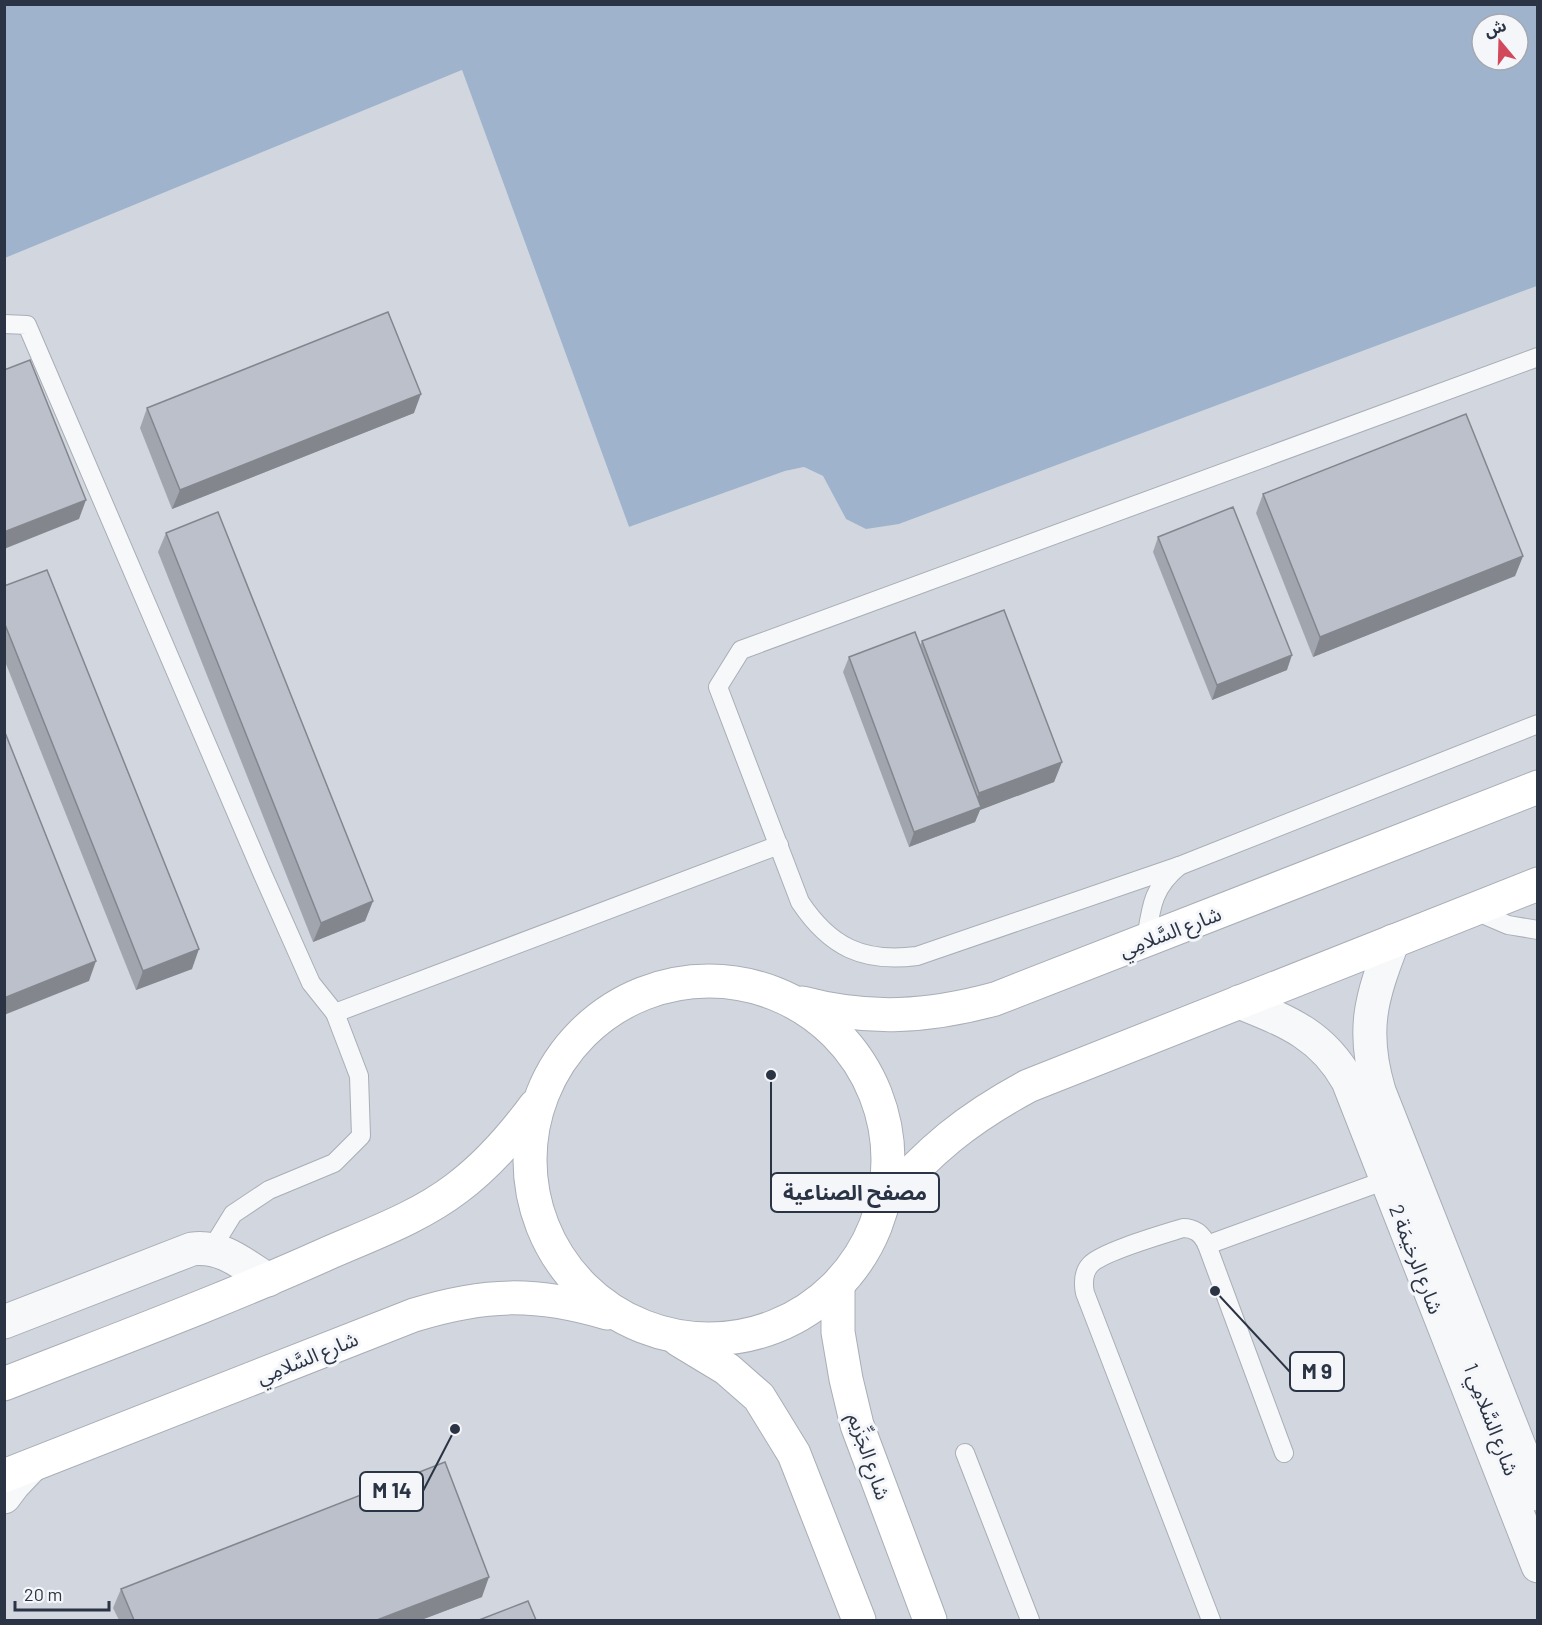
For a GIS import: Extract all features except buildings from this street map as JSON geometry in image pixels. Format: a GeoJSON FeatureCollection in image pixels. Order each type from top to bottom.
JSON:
{"type":"FeatureCollection","features":[{"type":"Feature","properties":{"kind":"street","name":"شارع السَّلامِي"},"geometry":{"type":"LineString","coordinates":[[791,1000],[856,1014],[891,1016],[926,1014],[995,999],[1538,787]]}},
{"type":"Feature","properties":{"kind":"street"},"geometry":{"type":"LineString","coordinates":[[884,1203],[908,1175],[964,1125],[995,1104],[1028,1086],[1538,884]]}},
{"type":"Feature","properties":{"kind":"street","name":"شارع الرخيمَة 2"},"geometry":{"type":"LineString","coordinates":[[1393,941],[1373,999],[1369,1022],[1372,1068],[1538,1494]]}},
{"type":"Feature","properties":{"kind":"street"},"geometry":{"type":"LineString","coordinates":[[4,1384],[267,1280],[415,1214],[456,1189],[486,1164],[513,1136],[536,1105],[551,1074],[571,1045],[595,1021],[624,1002],[656,989],[690,982],[724,981],[758,987],[791,1000],[839,1035],[873,1085],[889,1144],[884,1203],[866,1248],[838,1286],[800,1315],[756,1334],[708,1340],[675,1338]]}},
{"type":"Feature","properties":{"kind":"street","name":"شارع الرخيمَة 2"},"geometry":{"type":"LineString","coordinates":[[1239,1002],[1281,1019],[1313,1037],[1339,1065],[1348,1081],[1538,1566]]}},
{"type":"Feature","properties":{"kind":"street"},"geometry":{"type":"LineString","coordinates":[[536,1105],[528,1166],[540,1225],[572,1278],[619,1317]]}},
{"type":"Feature","properties":{"kind":"street"},"geometry":{"type":"LineString","coordinates":[[4,1322],[192,1249],[212,1248],[230,1255],[267,1280]]}},
{"type":"Feature","properties":{"kind":"street","name":"شارع الجَزِّيم"},"geometry":{"type":"LineString","coordinates":[[838,1286],[838,1332],[857,1425],[930,1620]]}},
{"type":"Feature","properties":{"kind":"street","name":"شارع السَّلامِي"},"geometry":{"type":"LineString","coordinates":[[18,1471],[403,1319],[446,1305],[480,1299],[525,1297],[548,1299],[619,1317],[675,1338]]}},
{"type":"Feature","properties":{"kind":"street","name":"شارع السَّلامِي 1"},"geometry":{"type":"LineString","coordinates":[[1437,1310],[1452,1324],[1461,1339],[1538,1534]]}},
{"type":"Feature","properties":{"kind":"street"},"geometry":{"type":"LineString","coordinates":[[675,1338],[727,1369],[759,1397],[794,1454],[860,1620]]}},
{"type":"Feature","properties":{"kind":"street"},"geometry":{"type":"LineString","coordinates":[[4,1497],[13,1485],[18,1471]]}},
{"type":"Feature","properties":{"kind":"lane"},"geometry":{"type":"LineString","coordinates":[[4,324],[27,325],[311,983],[335,1013],[360,1076],[361,1136],[334,1163],[269,1190],[233,1214],[212,1248]]}},
{"type":"Feature","properties":{"kind":"lane"},"geometry":{"type":"LineString","coordinates":[[1538,357],[741,650],[718,687],[800,902],[813,921],[829,937],[849,949],[871,957],[894,959],[917,957],[1179,866],[1538,724]]}},
{"type":"Feature","properties":{"kind":"lane"},"geometry":{"type":"LineString","coordinates":[[335,1013],[779,845]]}},
{"type":"Feature","properties":{"kind":"lane"},"geometry":{"type":"LineString","coordinates":[[1146,940],[1155,895],[1161,883],[1179,866]]}},
{"type":"Feature","properties":{"kind":"lane"},"geometry":{"type":"LineString","coordinates":[[1473,910],[1508,925],[1538,930]]}},
{"type":"Feature","properties":{"kind":"lane"},"geometry":{"type":"LineString","coordinates":[[1207,1245],[1386,1180]]}},
{"type":"Feature","properties":{"kind":"lane"},"geometry":{"type":"LineString","coordinates":[[1211,1620],[1084,1285],[1086,1271],[1096,1260],[1183,1228],[1195,1230],[1200,1234],[1207,1245],[1284,1453]]}},
{"type":"Feature","properties":{"kind":"lane"},"geometry":{"type":"LineString","coordinates":[[965,1453],[1030,1620]]}},
{"type":"Feature","properties":{"kind":"shaded area"},"geometry":{"type":"Polygon","coordinates":[[[462,70],[629,527],[785,471],[804,467],[823,476],[846,519],[899,524],[1537,286],[1537,1620],[5,1620],[5,258],[462,70]]]}},
{"type":"Feature","properties":{"kind":"water"},"geometry":{"type":"Polygon","coordinates":[[[5,4],[1537,5],[1537,286],[899,524],[866,529],[846,519],[823,476],[804,467],[785,471],[629,527],[462,70],[5,258],[5,4]]]}},
{"type":"Feature","properties":{"kind":"place","name":"مصفح الصناعية"},"geometry":{"type":"Point","coordinates":[771,1075]}},
{"type":"Feature","properties":{"kind":"place","name":"M 9"},"geometry":{"type":"Point","coordinates":[1215,1291]}},
{"type":"Feature","properties":{"kind":"place","name":"M 14"},"geometry":{"type":"Point","coordinates":[455,1429]}}]}
